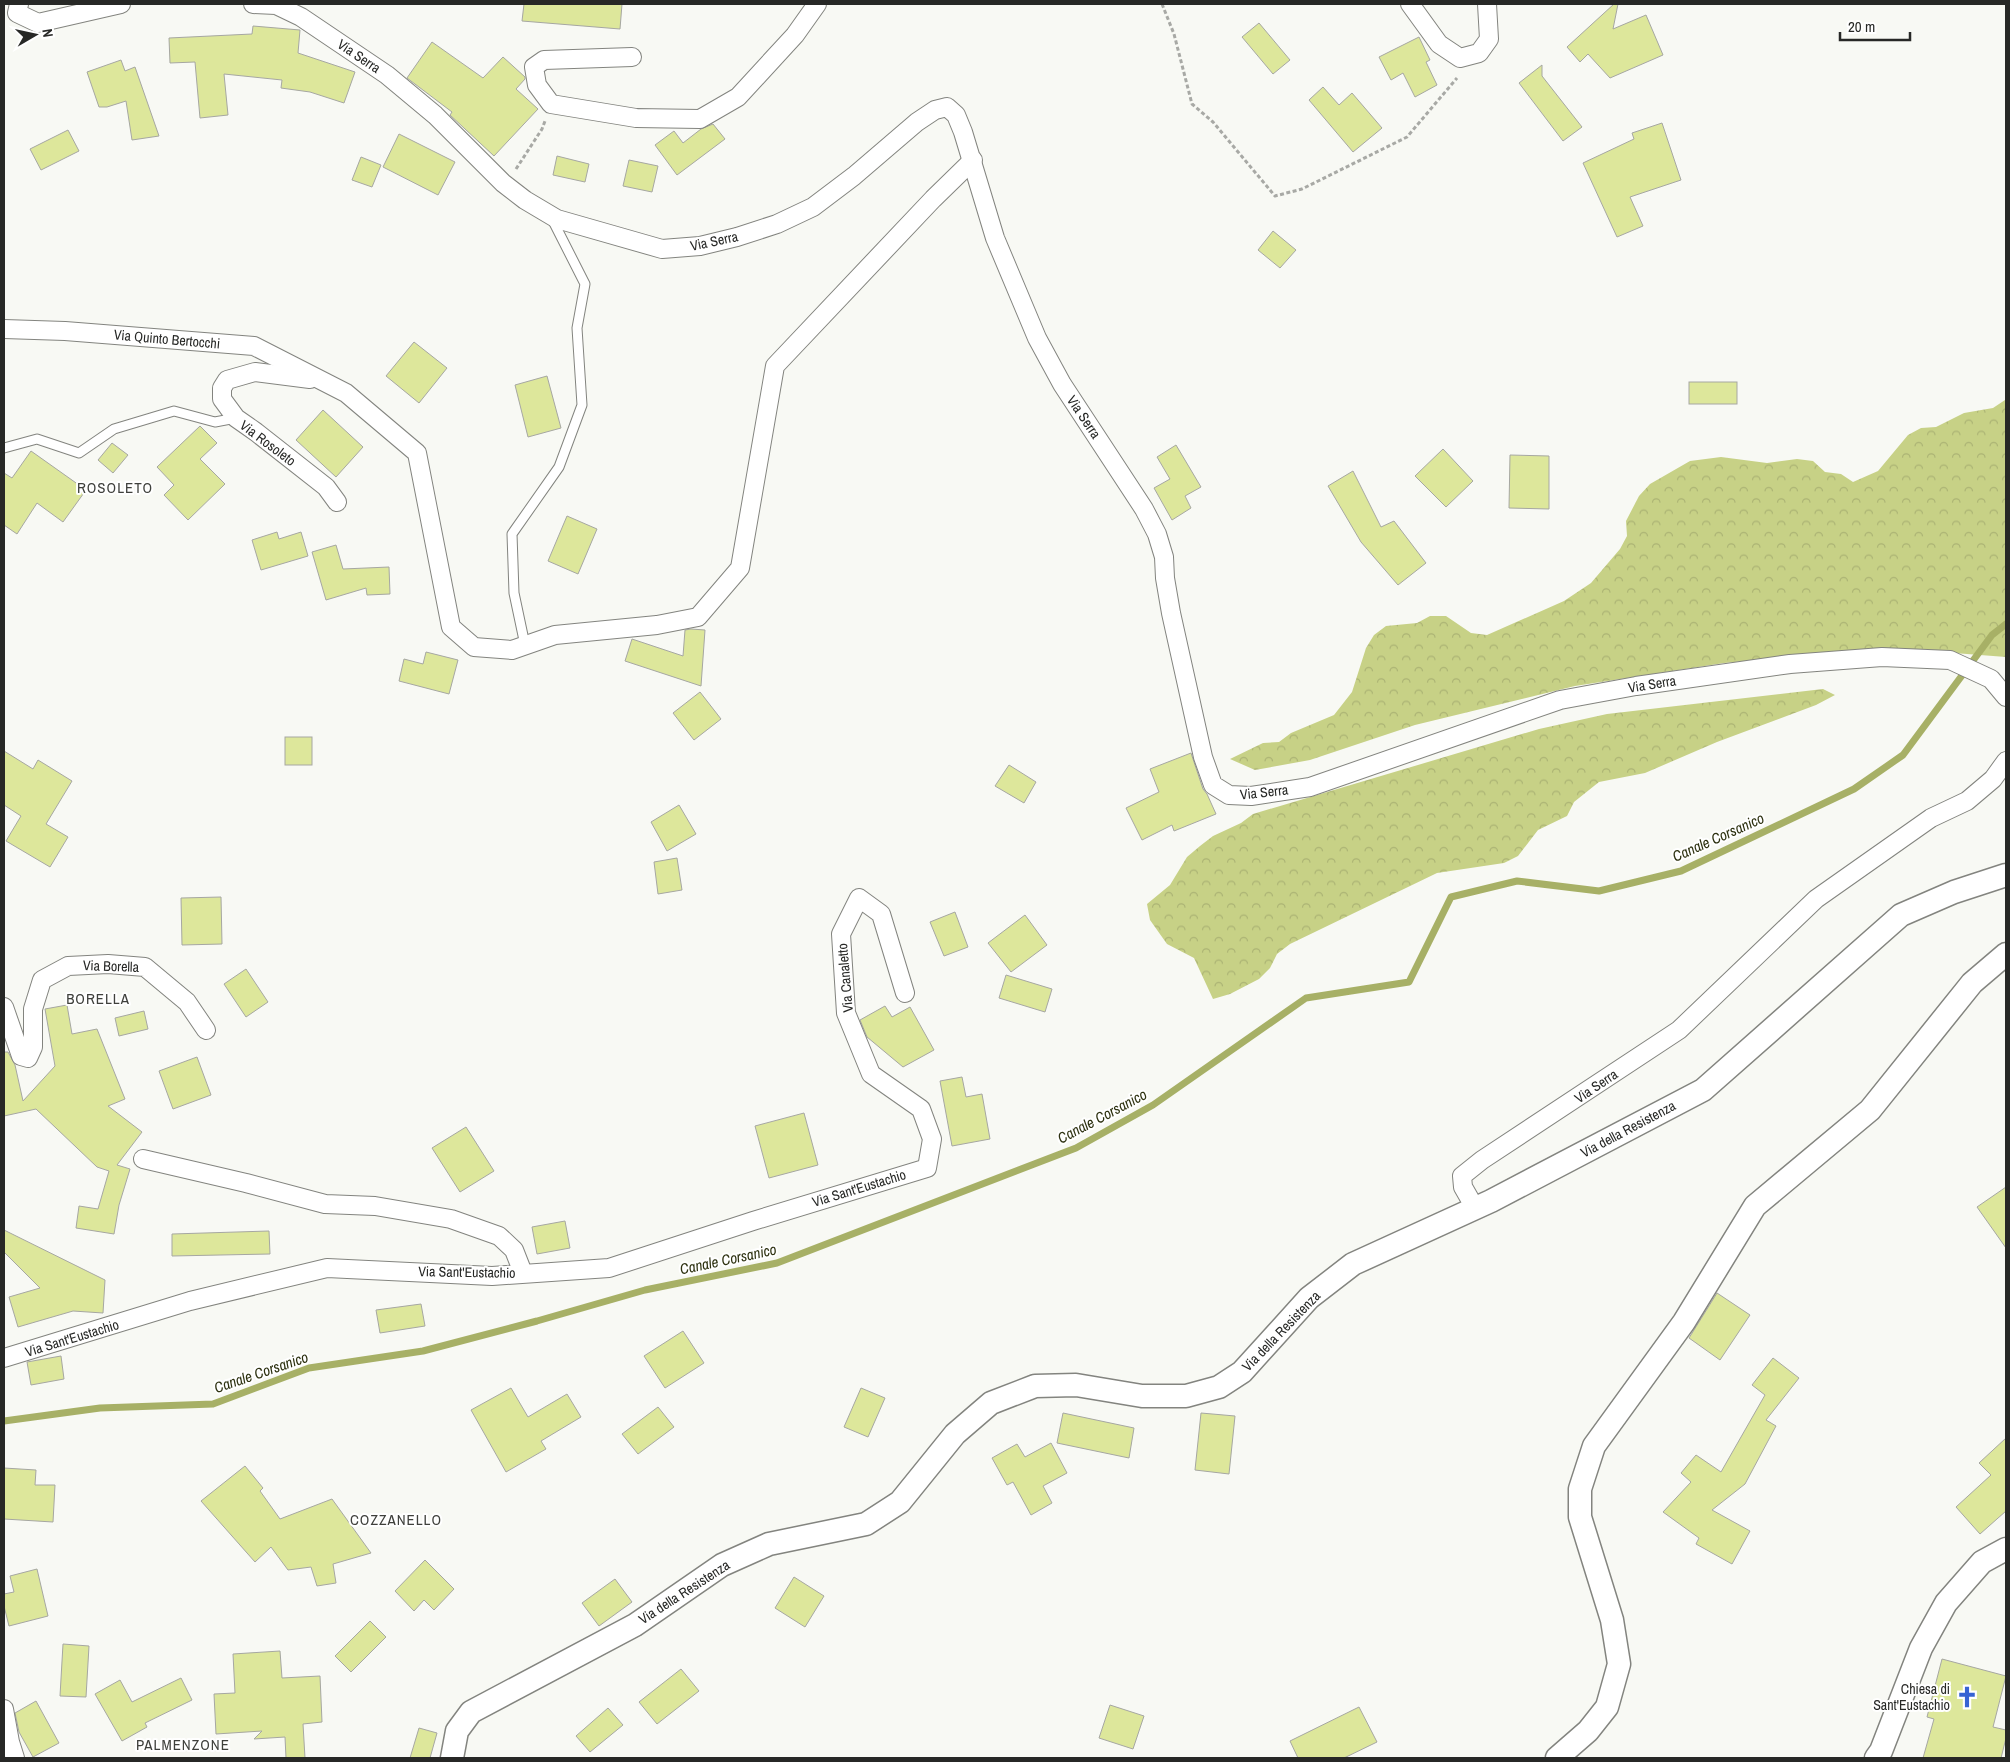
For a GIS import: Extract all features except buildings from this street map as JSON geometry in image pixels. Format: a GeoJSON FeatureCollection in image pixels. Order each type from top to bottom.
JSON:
{"type":"FeatureCollection","features":[{"type":"Feature","properties":{"kind":"street"},"geometry":{"type":"LineString","coordinates":[[19,4],[18,13],[38,23],[121,4]]}},
{"type":"Feature","properties":{"kind":"street","name":"Via Serra"},"geometry":{"type":"LineString","coordinates":[[253,4],[276,5],[301,17],[387,74],[435,116],[503,182],[525,200],[550,215],[557,219],[662,249],[700,246],[737,237],[777,224],[813,207],[854,176],[917,122],[935,110],[947,107],[956,115],[973,160],[995,238],[1037,338],[1062,384],[1144,508],[1157,534],[1164,557],[1165,578],[1175,632],[1203,757],[1213,786],[1229,796],[1251,796],[1310,787],[1560,700],[1636,686],[1790,664],[1882,658],[1950,660],[1991,679],[2006,696]]}},
{"type":"Feature","properties":{"kind":"street"},"geometry":{"type":"LineString","coordinates":[[632,57],[544,60],[534,67],[537,85],[551,104],[636,118],[700,119],[738,97],[795,35],[817,4]]}},
{"type":"Feature","properties":{"kind":"street"},"geometry":{"type":"LineString","coordinates":[[1410,4],[1439,44],[1460,58],[1479,53],[1489,38],[1487,4]]}},
{"type":"Feature","properties":{"kind":"street","name":"Via Quinto Bertocchi"},"geometry":{"type":"LineString","coordinates":[[4,329],[65,331],[254,346],[346,393],[417,453],[451,627],[474,647],[512,650],[555,635],[657,626],[698,617],[740,568],[775,366],[933,199],[973,160]]}},
{"type":"Feature","properties":{"kind":"street","name":"Via Rosoleto"},"geometry":{"type":"LineString","coordinates":[[322,381],[255,372],[227,380],[222,388],[222,399],[236,418],[326,487],[337,502]]}},
{"type":"Feature","properties":{"kind":"street","name":"Via Serra"},"geometry":{"type":"LineString","coordinates":[[1476,1208],[1462,1187],[1462,1176],[1482,1160],[1679,1030],[1816,899],[1931,818],[1967,802],[1993,779],[2006,761]]}},
{"type":"Feature","properties":{"kind":"street","name":"Via della Resistenza"},"geometry":{"type":"LineString","coordinates":[[452,1758],[457,1731],[471,1712],[635,1625],[722,1565],[769,1544],[866,1524],[900,1502],[955,1434],[991,1403],[1035,1386],[1076,1385],[1142,1396],[1186,1396],[1219,1387],[1242,1372],[1310,1298],[1353,1264],[1476,1208],[1703,1090],[1901,915],[1954,892],[2006,875]]}},
{"type":"Feature","properties":{"kind":"street","name":"Via Canaletto"},"geometry":{"type":"LineString","coordinates":[[905,993],[882,914],[859,898],[841,934],[846,1013],[871,1074],[921,1109],[932,1139],[927,1168]]}},
{"type":"Feature","properties":{"kind":"street"},"geometry":{"type":"LineString","coordinates":[[1557,1758],[1588,1731],[1607,1707],[1619,1664],[1612,1620],[1580,1517],[1580,1489],[1594,1446],[1684,1322],[1755,1206],[1870,1110],[1972,982],[2006,954]]}},
{"type":"Feature","properties":{"kind":"street","name":"Via Borella"},"geometry":{"type":"LineString","coordinates":[[4,1007],[21,1056],[28,1058],[32,1047],[33,1009],[42,980],[68,966],[108,964],[146,967],[187,1002],[206,1030]]}},
{"type":"Feature","properties":{"kind":"street"},"geometry":{"type":"LineString","coordinates":[[143,1159],[325,1204],[375,1206],[451,1219],[499,1236],[514,1250],[523,1273]]}},
{"type":"Feature","properties":{"kind":"street","name":"Via Sant'Eustachio"},"geometry":{"type":"LineString","coordinates":[[4,1358],[190,1301],[327,1268],[492,1276],[609,1268],[927,1168]]}},
{"type":"Feature","properties":{"kind":"street"},"geometry":{"type":"LineString","coordinates":[[1876,1758],[1881,1752],[1921,1648],[1946,1603],[1982,1562],[2006,1549]]}},
{"type":"Feature","properties":{"kind":"street"},"geometry":{"type":"LineString","coordinates":[[4,1710],[15,1758]]}},
{"type":"Feature","properties":{"kind":"lane"},"geometry":{"type":"LineString","coordinates":[[525,645],[514,593],[512,534],[559,468],[582,405],[577,328],[585,284],[550,215]]}},
{"type":"Feature","properties":{"kind":"lane"},"geometry":{"type":"LineString","coordinates":[[4,448],[36,439],[78,453],[114,429],[174,411],[215,422],[236,418]]}},
{"type":"Feature","properties":{"kind":"path"},"geometry":{"type":"LineString","coordinates":[[1162,4],[1174,34],[1192,104],[1213,122],[1275,196],[1302,189],[1407,137],[1479,53]]}},
{"type":"Feature","properties":{"kind":"path"},"geometry":{"type":"LineString","coordinates":[[517,168],[542,129],[551,104]]}},
{"type":"Feature","properties":{"kind":"green space"},"geometry":{"type":"Polygon","coordinates":[[[2005,400],[2006,657],[1928,651],[1832,653],[1724,663],[1575,686],[1415,725],[1310,760],[1255,770],[1230,759],[1263,743],[1279,742],[1291,733],[1334,715],[1352,692],[1366,648],[1374,635],[1386,626],[1417,623],[1430,616],[1446,616],[1471,633],[1487,635],[1564,601],[1591,583],[1620,549],[1627,536],[1626,521],[1639,496],[1650,484],[1690,461],[1721,457],[1767,463],[1797,459],[1813,461],[1825,472],[1841,474],[1853,482],[1878,471],[1908,435],[1921,428],[1936,427],[1964,413],[1993,408],[2005,400]]]}},
{"type":"Feature","properties":{"kind":"green space"},"geometry":{"type":"Polygon","coordinates":[[[1823,689],[1835,695],[1816,705],[1717,742],[1645,773],[1599,782],[1574,802],[1567,816],[1538,830],[1518,856],[1504,863],[1437,873],[1290,944],[1277,954],[1270,968],[1259,979],[1230,994],[1213,999],[1194,958],[1167,944],[1150,920],[1147,904],[1170,885],[1187,857],[1213,836],[1241,823],[1253,814],[1539,729],[1607,714],[1823,689]]]}},
{"type":"Feature","properties":{"kind":"waterway","name":"Canale Corsanico"},"geometry":{"type":"LineString","coordinates":[[4,1421],[100,1408],[213,1404],[309,1368],[423,1351],[645,1290],[777,1263],[1076,1148],[1153,1105],[1306,998],[1409,982],[1451,897],[1517,881],[1599,891],[1681,871],[1854,789],[1903,755],[1992,635],[2006,624]]}},
{"type":"Feature","properties":{"kind":"place","name":"Chiesa di Sant'Eustachio"},"geometry":{"type":"Point","coordinates":[1967,1697]}},
{"type":"Feature","properties":{"kind":"district","name":"ROSOLETO"},"geometry":{"type":"Point","coordinates":[115,487]}},
{"type":"Feature","properties":{"kind":"district","name":"BORELLA"},"geometry":{"type":"Point","coordinates":[98,998]}},
{"type":"Feature","properties":{"kind":"district","name":"COZZANELLO"},"geometry":{"type":"Point","coordinates":[396,1519]}},
{"type":"Feature","properties":{"kind":"district","name":"PALMENZONE"},"geometry":{"type":"Point","coordinates":[183,1744]}}]}
